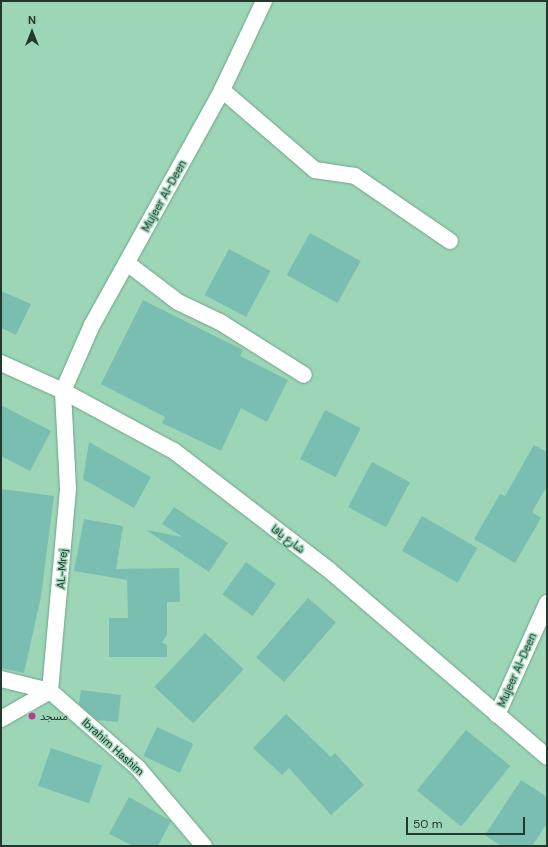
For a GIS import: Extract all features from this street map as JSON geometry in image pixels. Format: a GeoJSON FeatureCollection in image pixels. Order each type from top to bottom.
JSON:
{"type":"FeatureCollection","features":[{"type":"Feature","properties":{"kind":"street","name":"Mujeer Al-Deen"},"geometry":{"type":"LineString","coordinates":[[63,391],[92,325],[222,90],[264,1]]}},
{"type":"Feature","properties":{"kind":"street"},"geometry":{"type":"LineString","coordinates":[[222,90],[315,170],[355,176],[450,241]]}},
{"type":"Feature","properties":{"kind":"street"},"geometry":{"type":"LineString","coordinates":[[128,262],[178,302],[220,322],[304,375]]}},
{"type":"Feature","properties":{"kind":"street","name":"شارع يافا"},"geometry":{"type":"LineString","coordinates":[[1,363],[63,391],[174,451],[329,570],[547,757]]}},
{"type":"Feature","properties":{"kind":"street","name":"AL-Mrej"},"geometry":{"type":"LineString","coordinates":[[50,691],[68,488],[63,391]]}},
{"type":"Feature","properties":{"kind":"street","name":"Mujeer Al-Deen"},"geometry":{"type":"LineString","coordinates":[[498,715],[547,603]]}},
{"type":"Feature","properties":{"kind":"street","name":"Ibrahim Hashim"},"geometry":{"type":"LineString","coordinates":[[1,679],[50,691],[138,768],[204,846]]}},
{"type":"Feature","properties":{"kind":"street"},"geometry":{"type":"LineString","coordinates":[[1,719],[50,691]]}},
{"type":"Feature","properties":{"kind":"building"},"geometry":{"type":"Polygon","coordinates":[[[310,233],[361,261],[337,303],[287,275],[310,233]]]}},
{"type":"Feature","properties":{"kind":"building"},"geometry":{"type":"Polygon","coordinates":[[[229,249],[270,271],[246,317],[205,295],[229,249]]]}},
{"type":"Feature","properties":{"kind":"building"},"geometry":{"type":"Polygon","coordinates":[[[1,291],[31,304],[16,335],[1,328],[1,291]]]}},
{"type":"Feature","properties":{"kind":"building"},"geometry":{"type":"Polygon","coordinates":[[[143,300],[243,350],[240,356],[288,380],[267,422],[241,408],[221,451],[162,423],[165,417],[101,384],[143,300]]]}},
{"type":"Feature","properties":{"kind":"building"},"geometry":{"type":"Polygon","coordinates":[[[1,405],[51,431],[30,471],[1,456],[1,405]]]}},
{"type":"Feature","properties":{"kind":"building"},"geometry":{"type":"Polygon","coordinates":[[[325,410],[361,428],[336,477],[300,459],[325,410]]]}},
{"type":"Feature","properties":{"kind":"building"},"geometry":{"type":"Polygon","coordinates":[[[89,442],[151,477],[134,508],[83,479],[89,442]]]}},
{"type":"Feature","properties":{"kind":"building"},"geometry":{"type":"Polygon","coordinates":[[[534,445],[547,452],[547,486],[532,512],[541,518],[515,563],[474,539],[500,494],[505,496],[534,445]]]}},
{"type":"Feature","properties":{"kind":"building"},"geometry":{"type":"Polygon","coordinates":[[[372,462],[410,482],[386,527],[348,507],[372,462]]]}},
{"type":"Feature","properties":{"kind":"building"},"geometry":{"type":"Polygon","coordinates":[[[2,489],[54,496],[41,596],[24,673],[1,668],[2,489]]]}},
{"type":"Feature","properties":{"kind":"building"},"geometry":{"type":"Polygon","coordinates":[[[174,507],[228,543],[209,572],[146,530],[183,537],[162,524],[174,507]]]}},
{"type":"Feature","properties":{"kind":"building"},"geometry":{"type":"Polygon","coordinates":[[[422,516],[477,548],[457,583],[402,551],[422,516]]]}},
{"type":"Feature","properties":{"kind":"building"},"geometry":{"type":"Polygon","coordinates":[[[84,519],[123,526],[116,569],[179,568],[180,602],[167,602],[167,635],[162,642],[167,645],[167,657],[109,657],[109,618],[128,618],[127,580],[74,571],[84,519]]]}},
{"type":"Feature","properties":{"kind":"building"},"geometry":{"type":"Polygon","coordinates":[[[246,562],[276,584],[252,616],[222,594],[246,562]]]}},
{"type":"Feature","properties":{"kind":"building"},"geometry":{"type":"Polygon","coordinates":[[[308,598],[336,622],[284,682],[256,658],[308,598]]]}},
{"type":"Feature","properties":{"kind":"building"},"geometry":{"type":"Polygon","coordinates":[[[205,633],[244,669],[193,723],[155,687],[205,633]]]}},
{"type":"Feature","properties":{"kind":"building"},"geometry":{"type":"Polygon","coordinates":[[[81,690],[121,695],[118,722],[97,720],[79,704],[81,690]]]}},
{"type":"Feature","properties":{"kind":"building"},"geometry":{"type":"Polygon","coordinates":[[[286,714],[331,757],[335,753],[364,785],[331,815],[289,768],[282,775],[253,748],[286,714]]]}},
{"type":"Feature","properties":{"kind":"building"},"geometry":{"type":"Polygon","coordinates":[[[157,727],[193,744],[180,773],[143,756],[157,727]]]}},
{"type":"Feature","properties":{"kind":"building"},"geometry":{"type":"Polygon","coordinates":[[[466,730],[510,766],[461,826],[417,791],[466,730]]]}},
{"type":"Feature","properties":{"kind":"building"},"geometry":{"type":"Polygon","coordinates":[[[51,748],[102,766],[89,803],[38,786],[51,748]]]}},
{"type":"Feature","properties":{"kind":"building"},"geometry":{"type":"Polygon","coordinates":[[[521,780],[547,797],[547,823],[532,846],[501,846],[485,835],[521,780]]]}},
{"type":"Feature","properties":{"kind":"building"},"geometry":{"type":"Polygon","coordinates":[[[129,797],[171,821],[158,846],[133,846],[109,834],[129,797]]]}},
{"type":"Feature","properties":{"kind":"place","name":"مسجد"},"geometry":{"type":"Point","coordinates":[32,716]}}]}
